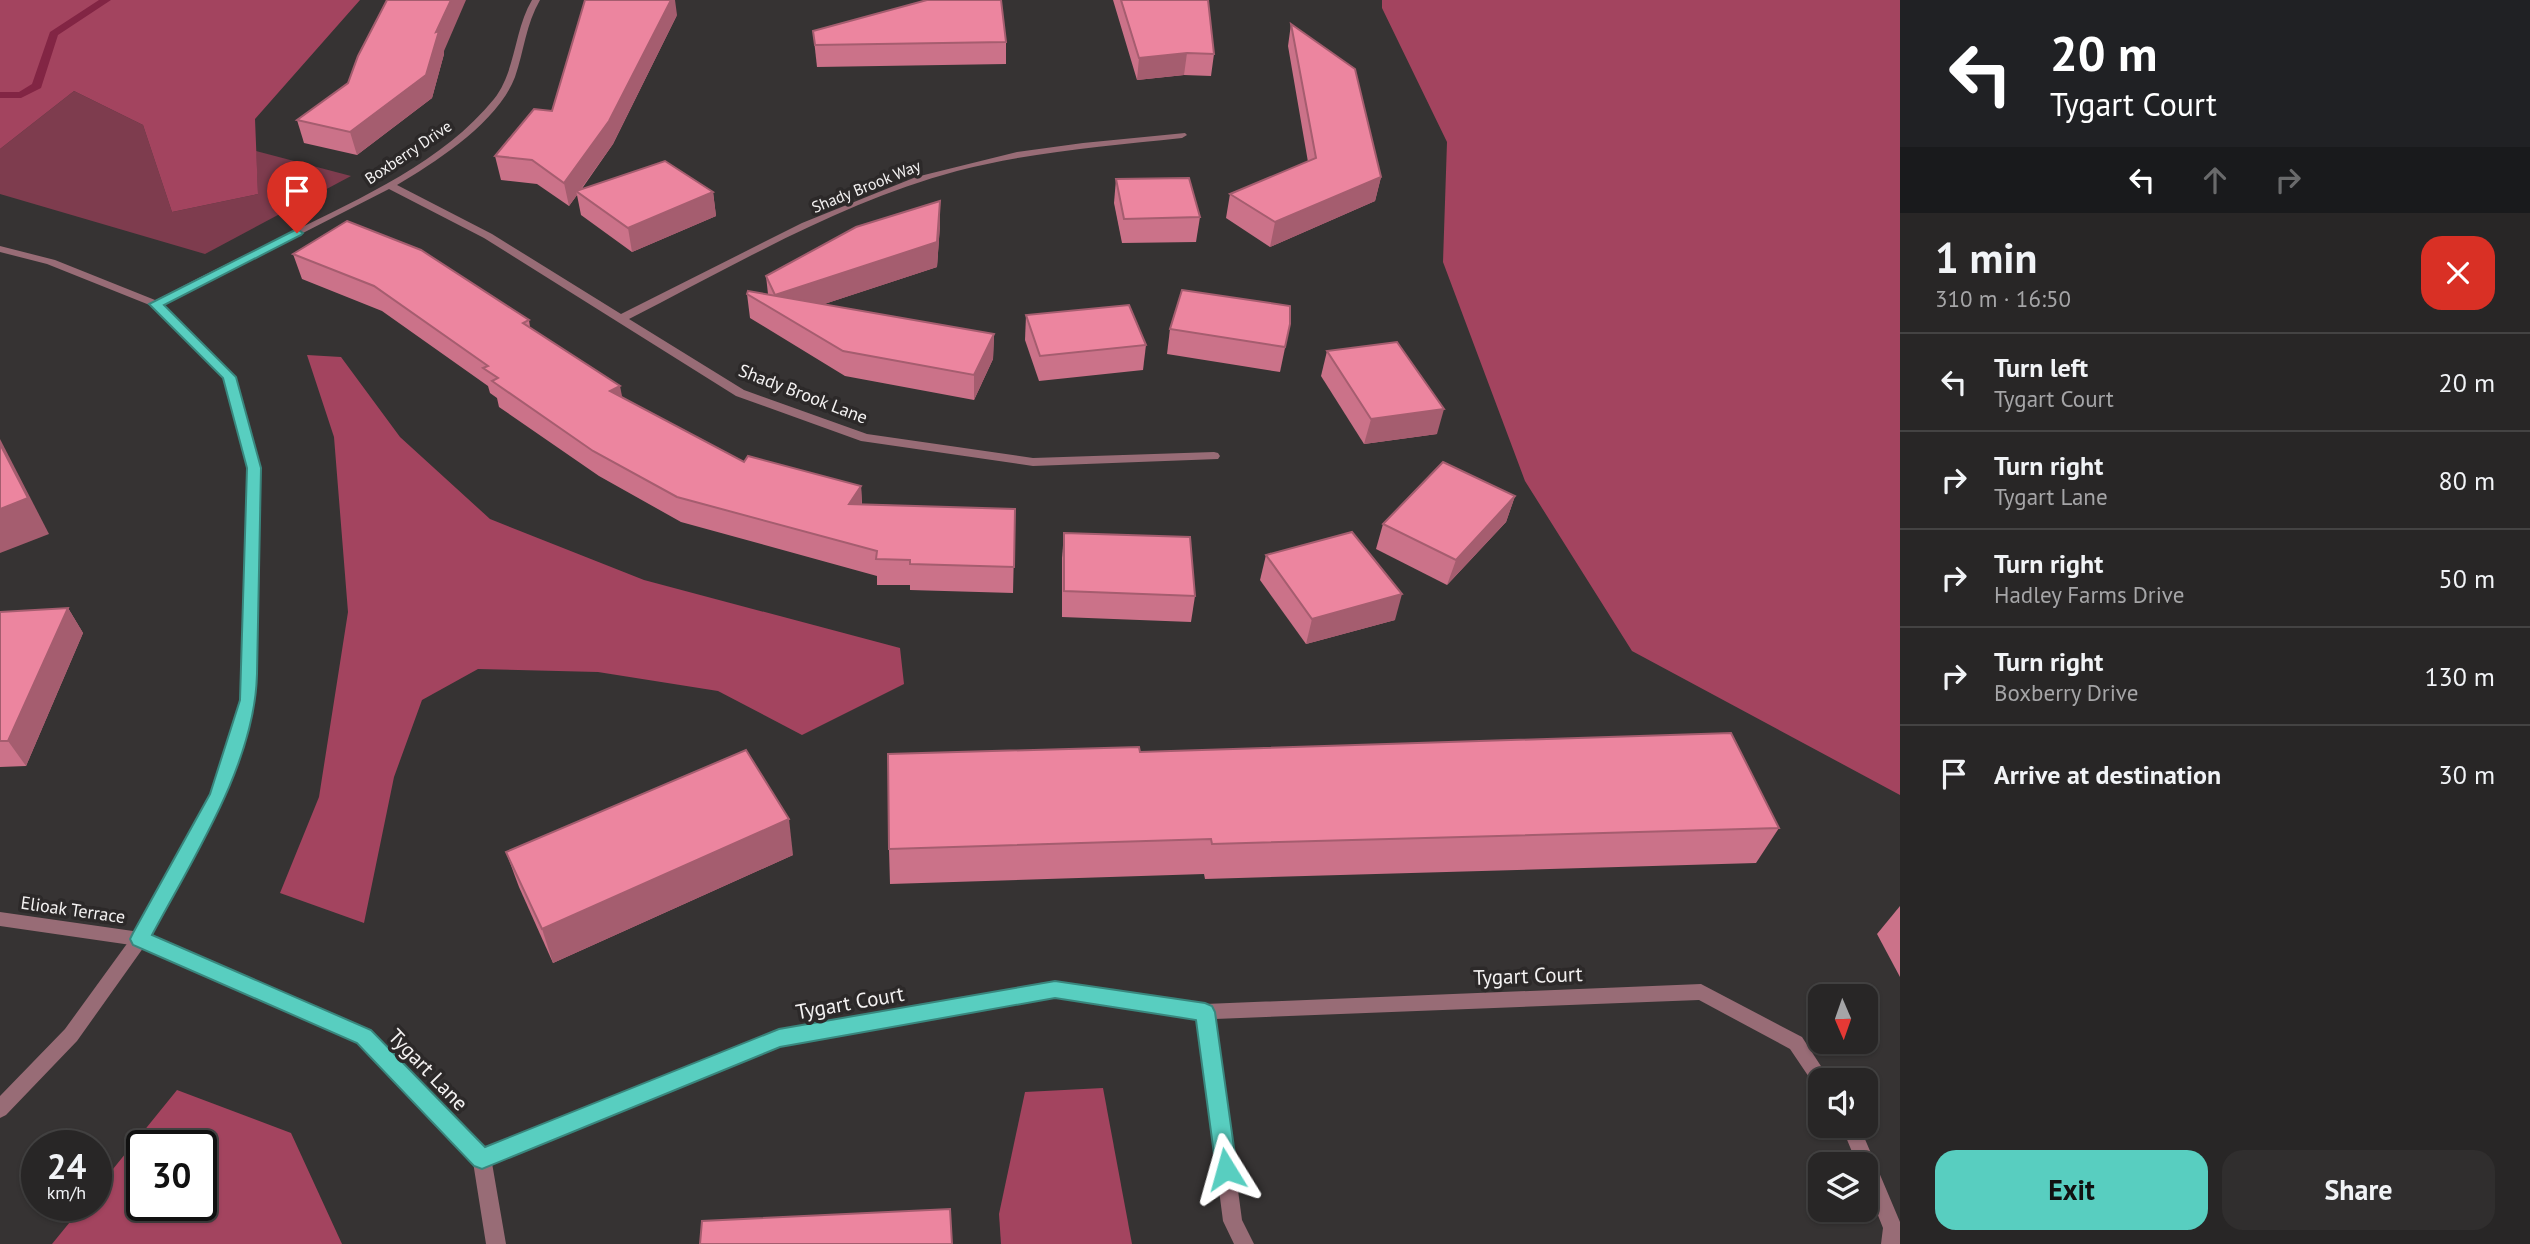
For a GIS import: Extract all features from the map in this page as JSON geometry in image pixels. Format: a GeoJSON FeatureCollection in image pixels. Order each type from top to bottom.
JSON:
{"type":"FeatureCollection","features":[{"type":"Feature","properties":{"kind":"street","name":"Boxberry Drive"},"geometry":{"type":"LineString","coordinates":[[156,304],[391,186],[460,138],[498,100],[513,68],[525,15],[537,0]]}},
{"type":"Feature","properties":{"kind":"street","name":"Shady Brook Way"},"geometry":{"type":"LineString","coordinates":[[621,318],[841,210],[921,178],[1037,150],[1182,135]]}},
{"type":"Feature","properties":{"kind":"street","name":"Shady Brook Lane"},"geometry":{"type":"LineString","coordinates":[[391,186],[488,236],[740,393],[865,438],[1034,462],[1214,456]]}},
{"type":"Feature","properties":{"kind":"street"},"geometry":{"type":"LineString","coordinates":[[0,250],[51,262],[156,304],[229,377],[254,468],[248,700],[218,795],[140,939],[71,1035],[0,1109]]}},
{"type":"Feature","properties":{"kind":"street","name":"Elioak Terrace"},"geometry":{"type":"LineString","coordinates":[[0,919],[140,939]]}},
{"type":"Feature","properties":{"kind":"street","name":"Tygart Lane"},"geometry":{"type":"LineString","coordinates":[[140,939],[364,1037],[482,1158]]}},
{"type":"Feature","properties":{"kind":"street","name":"Tygart Court"},"geometry":{"type":"LineString","coordinates":[[482,1158],[779,1038],[1055,990],[1205,1012],[1701,992],[1796,1043],[1813,1068]]}},
{"type":"Feature","properties":{"kind":"street"},"geometry":{"type":"LineString","coordinates":[[1205,1012],[1233,1221],[1244,1244]]}},
{"type":"Feature","properties":{"kind":"street"},"geometry":{"type":"LineString","coordinates":[[1855,1138],[1893,1228],[1891,1244]]}},
{"type":"Feature","properties":{"kind":"street"},"geometry":{"type":"LineString","coordinates":[[482,1158],[496,1244]]}},
{"type":"Feature","properties":{"kind":"shaded area"},"geometry":{"type":"Polygon","coordinates":[[[0,0],[360,0],[255,119],[258,194],[172,212],[143,125],[74,91],[0,149],[0,0]]]}},
{"type":"Feature","properties":{"kind":"shaded area"},"geometry":{"type":"Polygon","coordinates":[[[1382,0],[1900,0],[1900,795],[1632,651],[1525,481],[1443,262],[1447,142],[1382,8],[1382,0]]]}},
{"type":"Feature","properties":{"kind":"shaded area"},"geometry":{"type":"Polygon","coordinates":[[[74,91],[143,125],[172,212],[258,194],[256,151],[351,176],[205,254],[0,194],[0,149],[74,91]]]}},
{"type":"Feature","properties":{"kind":"shaded area"},"geometry":{"type":"Polygon","coordinates":[[[307,355],[341,357],[400,437],[490,519],[644,580],[900,648],[904,684],[802,735],[718,691],[598,672],[478,669],[422,700],[394,777],[364,923],[280,893],[319,797],[348,612],[334,437],[307,355]]]}},
{"type":"Feature","properties":{"kind":"shaded area"},"geometry":{"type":"Polygon","coordinates":[[[1103,1088],[1132,1244],[1001,1244],[999,1214],[1025,1092],[1103,1088]]]}},
{"type":"Feature","properties":{"kind":"shaded area"},"geometry":{"type":"Polygon","coordinates":[[[177,1090],[291,1133],[342,1244],[52,1244],[71,1221],[112,1221],[112,1170],[126,1153],[126,1221],[217,1221],[217,1130],[145,1130],[177,1090]]]}},
{"type":"Feature","properties":{"kind":"building"},"geometry":{"type":"Polygon","coordinates":[[[387,0],[451,0],[436,32],[439,31],[426,75],[350,132],[297,120],[348,83],[358,56],[387,0]]]}},
{"type":"Feature","properties":{"kind":"building"},"geometry":{"type":"Polygon","coordinates":[[[585,0],[671,0],[609,121],[564,183],[532,160],[495,156],[534,109],[552,111],[585,0]]]}},
{"type":"Feature","properties":{"kind":"building"},"geometry":{"type":"Polygon","coordinates":[[[927,0],[1001,0],[1006,42],[815,45],[813,31],[927,0]]]}},
{"type":"Feature","properties":{"kind":"building"},"geometry":{"type":"Polygon","coordinates":[[[1121,0],[1208,0],[1214,54],[1187,53],[1139,58],[1121,0]]]}},
{"type":"Feature","properties":{"kind":"building"},"geometry":{"type":"Polygon","coordinates":[[[1291,24],[1355,69],[1381,177],[1275,222],[1230,194],[1316,158],[1291,24]]]}},
{"type":"Feature","properties":{"kind":"building"},"geometry":{"type":"Polygon","coordinates":[[[665,161],[713,192],[628,228],[576,191],[665,161]]]}},
{"type":"Feature","properties":{"kind":"building"},"geometry":{"type":"Polygon","coordinates":[[[1189,178],[1200,217],[1124,219],[1116,179],[1189,178]]]}},
{"type":"Feature","properties":{"kind":"building"},"geometry":{"type":"Polygon","coordinates":[[[940,201],[937,242],[775,295],[766,276],[856,227],[940,201]]]}},
{"type":"Feature","properties":{"kind":"building"},"geometry":{"type":"Polygon","coordinates":[[[347,221],[421,250],[529,320],[523,323],[620,386],[610,391],[744,462],[748,456],[861,486],[849,504],[1015,509],[1014,567],[910,564],[910,560],[876,559],[877,551],[677,497],[593,451],[492,381],[498,378],[483,368],[488,366],[374,286],[293,254],[347,221]]]}},
{"type":"Feature","properties":{"kind":"building"},"geometry":{"type":"Polygon","coordinates":[[[1182,290],[1290,306],[1290,324],[1285,347],[1170,329],[1182,290]]]}},
{"type":"Feature","properties":{"kind":"building"},"geometry":{"type":"Polygon","coordinates":[[[748,291],[994,334],[974,375],[843,351],[747,294],[748,291]]]}},
{"type":"Feature","properties":{"kind":"building"},"geometry":{"type":"Polygon","coordinates":[[[1129,305],[1146,345],[1040,356],[1026,315],[1129,305]]]}},
{"type":"Feature","properties":{"kind":"building"},"geometry":{"type":"Polygon","coordinates":[[[1397,342],[1444,409],[1371,419],[1327,351],[1397,342]]]}},
{"type":"Feature","properties":{"kind":"building"},"geometry":{"type":"Polygon","coordinates":[[[0,444],[28,498],[0,509],[0,444]]]}},
{"type":"Feature","properties":{"kind":"building"},"geometry":{"type":"Polygon","coordinates":[[[1443,462],[1515,496],[1456,560],[1383,524],[1443,462]]]}},
{"type":"Feature","properties":{"kind":"building"},"geometry":{"type":"Polygon","coordinates":[[[1352,532],[1402,594],[1312,619],[1266,555],[1352,532]]]}},
{"type":"Feature","properties":{"kind":"building"},"geometry":{"type":"Polygon","coordinates":[[[1064,533],[1190,537],[1195,596],[1064,591],[1064,533]]]}},
{"type":"Feature","properties":{"kind":"building"},"geometry":{"type":"Polygon","coordinates":[[[68,608],[8,741],[0,741],[0,612],[68,608]]]}},
{"type":"Feature","properties":{"kind":"building"},"geometry":{"type":"Polygon","coordinates":[[[1731,733],[1779,828],[1212,844],[1211,839],[889,849],[888,754],[1139,747],[1140,752],[1731,733]]]}},
{"type":"Feature","properties":{"kind":"building"},"geometry":{"type":"Polygon","coordinates":[[[746,750],[789,819],[542,929],[506,852],[746,750]]]}},
{"type":"Feature","properties":{"kind":"building"},"geometry":{"type":"Polygon","coordinates":[[[950,1209],[952,1244],[700,1244],[702,1221],[950,1209]]]}},
{"type":"Feature","properties":{"kind":"waterway"},"geometry":{"type":"LineString","coordinates":[[0,95],[21,95],[37,86],[53,34],[106,0]]}},
{"type":"Feature","properties":{"kind":"route"},"geometry":{"type":"LineString","coordinates":[[297,233],[156,304],[229,377],[254,468],[249,674],[248,700],[218,795],[140,939],[364,1037],[482,1158],[779,1038],[1055,990],[1205,1012],[1226,1169]]}}]}
